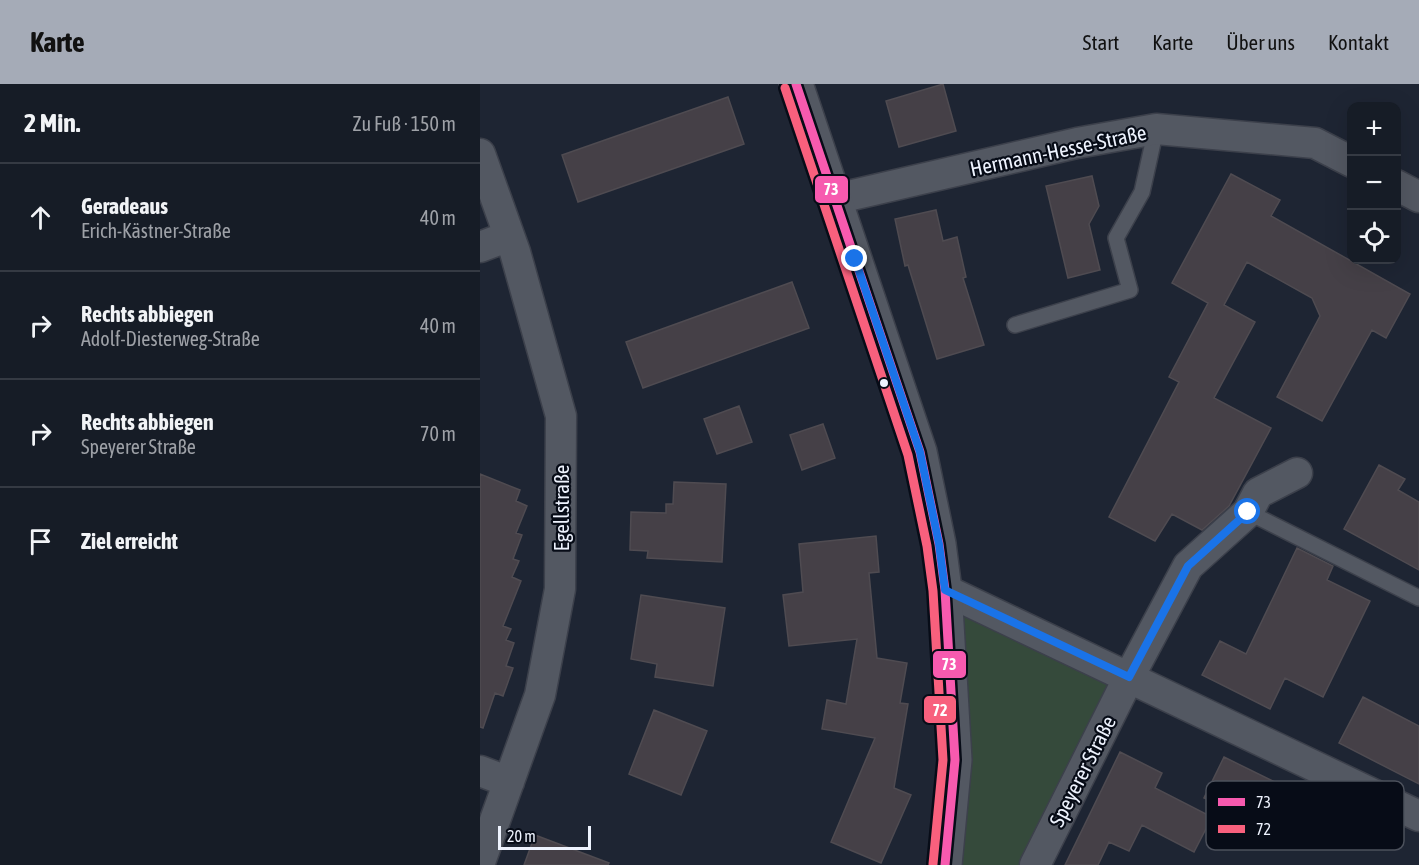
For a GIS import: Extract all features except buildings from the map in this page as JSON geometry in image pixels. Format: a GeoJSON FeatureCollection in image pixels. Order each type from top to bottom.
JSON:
{"type":"FeatureCollection","features":[{"type":"Feature","properties":{"kind":"street"},"geometry":{"type":"LineString","coordinates":[[796,84],[920,452],[939,544],[945,590],[955,759],[945,865]]}},
{"type":"Feature","properties":{"kind":"street","name":"Hermann-Hesse-Straße"},"geometry":{"type":"LineString","coordinates":[[835,199],[1077,143],[1156,129],[1316,144],[1347,160]]}},
{"type":"Feature","properties":{"kind":"street","name":"Egellstraße"},"geometry":{"type":"LineString","coordinates":[[480,154],[509,236],[561,416],[560,589],[540,695],[480,862]]}},
{"type":"Feature","properties":{"kind":"street"},"geometry":{"type":"LineString","coordinates":[[1401,188],[1419,197]]}},
{"type":"Feature","properties":{"kind":"street"},"geometry":{"type":"LineString","coordinates":[[480,247],[509,236]]}},
{"type":"Feature","properties":{"kind":"street","name":"Speyerer Straße"},"geometry":{"type":"LineString","coordinates":[[1035,865],[1129,677],[1188,566],[1248,512],[1258,493],[1297,473]]}},
{"type":"Feature","properties":{"kind":"street"},"geometry":{"type":"LineString","coordinates":[[945,590],[1346,781]]}},
{"type":"Feature","properties":{"kind":"street"},"geometry":{"type":"LineString","coordinates":[[480,771],[509,782]]}},
{"type":"Feature","properties":{"kind":"street"},"geometry":{"type":"LineString","coordinates":[[1404,809],[1419,816]]}},
{"type":"Feature","properties":{"kind":"lane"},"geometry":{"type":"LineString","coordinates":[[1015,325],[1130,290],[1116,238],[1142,192],[1156,129]]}},
{"type":"Feature","properties":{"kind":"lane"},"geometry":{"type":"LineString","coordinates":[[1248,512],[1419,598]]}},
{"type":"Feature","properties":{"kind":"green space"},"geometry":{"type":"Polygon","coordinates":[[[955,604],[1116,681],[1024,865],[954,865],[955,604]]]}},
{"type":"Feature","properties":{"kind":"transit line","name":"73"},"geometry":{"type":"LineString","coordinates":[[796,84],[920,452],[939,544],[945,590],[955,760],[945,865]]}},
{"type":"Feature","properties":{"kind":"transit line","name":"72"},"geometry":{"type":"LineString","coordinates":[[785,88],[908,455],[927,546],[933,591],[943,760],[933,864]]}},
{"type":"Feature","properties":{"kind":"route"},"geometry":{"type":"LineString","coordinates":[[855,259],[920,452],[939,544],[945,590],[1129,677],[1188,566],[1248,512]]}}]}
